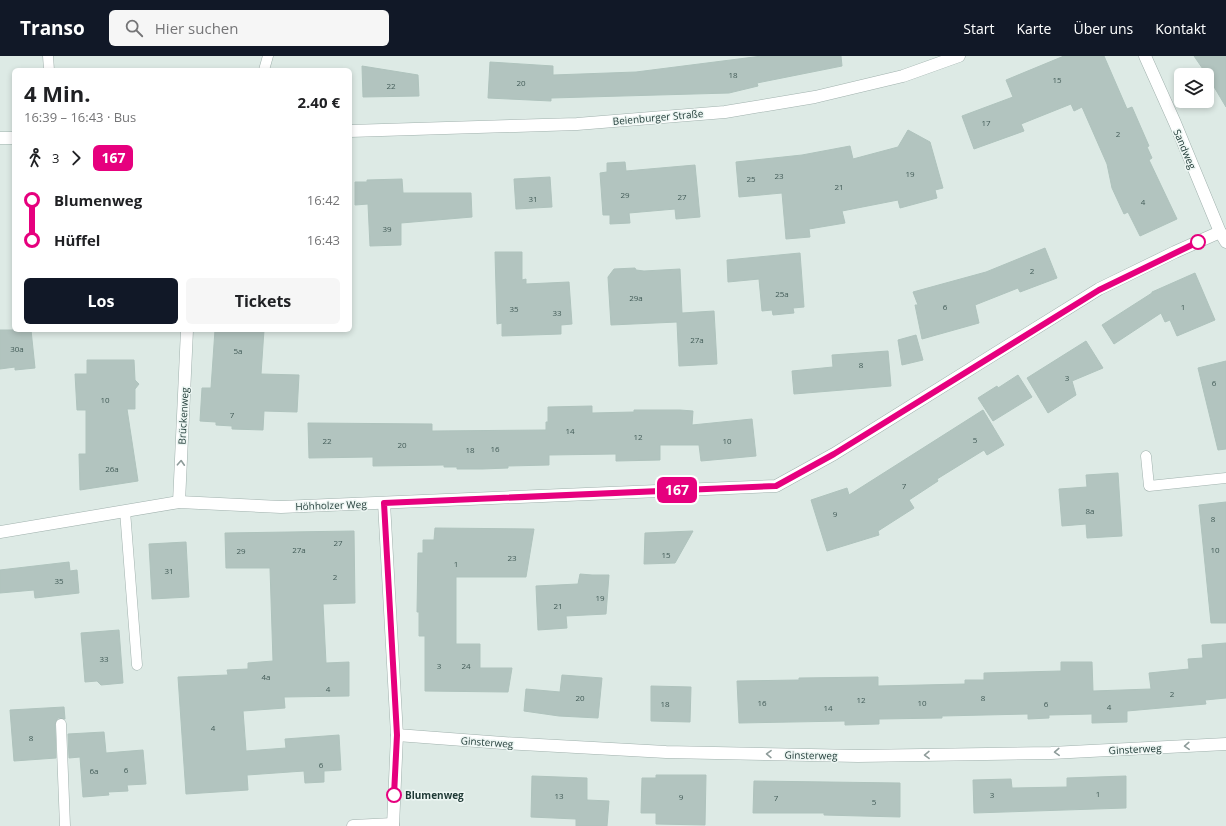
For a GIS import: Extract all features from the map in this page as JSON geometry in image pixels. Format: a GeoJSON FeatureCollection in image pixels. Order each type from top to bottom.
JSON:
{"type":"FeatureCollection","features":[{"type":"Feature","properties":{"kind":"street","name":"Beienburger Straße"},"geometry":{"type":"LineString","coordinates":[[352,130],[577,124],[725,112],[815,97],[903,76],[959,56]]}},
{"type":"Feature","properties":{"kind":"street","name":"Sandweg"},"geometry":{"type":"LineString","coordinates":[[1145,56],[1223,237]]}},
{"type":"Feature","properties":{"kind":"street"},"geometry":{"type":"LineString","coordinates":[[0,138],[12,138]]}},
{"type":"Feature","properties":{"kind":"street","name":"Höhholzer Weg"},"geometry":{"type":"LineString","coordinates":[[0,532],[179,502],[281,507],[776,486],[834,454],[1099,290],[1175,252],[1223,237]]}},
{"type":"Feature","properties":{"kind":"street","name":"Brückenweg"},"geometry":{"type":"LineString","coordinates":[[179,502],[187,332]]}},
{"type":"Feature","properties":{"kind":"street"},"geometry":{"type":"LineString","coordinates":[[354,826],[393,825],[397,735],[384,503]]}},
{"type":"Feature","properties":{"kind":"street","name":"Ginsterweg"},"geometry":{"type":"LineString","coordinates":[[397,735],[503,743],[666,752],[858,756],[1051,753],[1226,744]]}},
{"type":"Feature","properties":{"kind":"lane"},"geometry":{"type":"LineString","coordinates":[[48,56],[49,68]]}},
{"type":"Feature","properties":{"kind":"lane"},"geometry":{"type":"LineString","coordinates":[[265,68],[268,56]]}},
{"type":"Feature","properties":{"kind":"lane"},"geometry":{"type":"LineString","coordinates":[[1146,456],[1149,486],[1226,478]]}},
{"type":"Feature","properties":{"kind":"lane"},"geometry":{"type":"LineString","coordinates":[[125,511],[137,665]]}},
{"type":"Feature","properties":{"kind":"lane"},"geometry":{"type":"LineString","coordinates":[[61,724],[66,826]]}},
{"type":"Feature","properties":{"kind":"building"},"geometry":{"type":"Polygon","coordinates":[[[762,56],[841,56],[842,66],[757,83],[758,86],[729,93],[551,98],[551,101],[488,98],[490,62],[553,66],[553,75],[636,72],[762,56]]]}},
{"type":"Feature","properties":{"kind":"building"},"geometry":{"type":"Polygon","coordinates":[[[1064,56],[1104,56],[1127,109],[1132,107],[1149,146],[1147,147],[1152,158],[1149,160],[1177,219],[1140,236],[1128,212],[1124,214],[1112,188],[1107,164],[1082,107],[1074,111],[1071,104],[1021,124],[1024,131],[974,149],[962,116],[1013,97],[1006,80],[1064,56]]]}},
{"type":"Feature","properties":{"kind":"building"},"geometry":{"type":"Polygon","coordinates":[[[1194,56],[1226,56],[1226,107],[1214,87],[1214,68],[1202,68],[1194,56]]]}},
{"type":"Feature","properties":{"kind":"building"},"geometry":{"type":"Polygon","coordinates":[[[362,66],[418,75],[419,96],[363,97],[362,66]]]}},
{"type":"Feature","properties":{"kind":"building"},"geometry":{"type":"Polygon","coordinates":[[[908,130],[930,142],[943,188],[935,190],[937,198],[900,208],[898,200],[842,211],[845,223],[809,229],[810,237],[786,239],[782,193],[739,197],[736,162],[802,155],[850,146],[853,159],[898,147],[908,130]]]}},
{"type":"Feature","properties":{"kind":"building"},"geometry":{"type":"Polygon","coordinates":[[[625,162],[626,171],[695,165],[700,217],[676,219],[675,209],[629,213],[630,223],[610,224],[610,215],[603,215],[600,173],[607,172],[607,163],[625,162]]]}},
{"type":"Feature","properties":{"kind":"building"},"geometry":{"type":"Polygon","coordinates":[[[550,177],[552,207],[516,209],[514,179],[550,177]]]}},
{"type":"Feature","properties":{"kind":"building"},"geometry":{"type":"Polygon","coordinates":[[[402,179],[403,193],[471,193],[472,217],[401,223],[401,245],[370,246],[368,204],[355,205],[355,182],[367,182],[367,180],[402,179]]]}},
{"type":"Feature","properties":{"kind":"building"},"geometry":{"type":"Polygon","coordinates":[[[1045,248],[1057,278],[1020,292],[1018,288],[975,305],[979,323],[922,339],[915,305],[918,305],[913,292],[986,272],[1045,248]]]}},
{"type":"Feature","properties":{"kind":"building"},"geometry":{"type":"Polygon","coordinates":[[[495,252],[522,252],[522,280],[526,279],[526,284],[569,282],[572,324],[561,325],[561,334],[502,336],[502,323],[497,324],[495,252]]]}},
{"type":"Feature","properties":{"kind":"building"},"geometry":{"type":"Polygon","coordinates":[[[800,253],[804,307],[793,308],[794,313],[773,315],[772,310],[762,311],[759,279],[728,282],[727,260],[800,253]]]}},
{"type":"Feature","properties":{"kind":"building"},"geometry":{"type":"Polygon","coordinates":[[[635,268],[636,270],[644,271],[680,269],[682,313],[714,311],[717,364],[679,366],[677,322],[611,325],[608,277],[614,269],[635,268]]]}},
{"type":"Feature","properties":{"kind":"building"},"geometry":{"type":"Polygon","coordinates":[[[1195,273],[1215,320],[1177,336],[1170,320],[1165,322],[1161,313],[1114,344],[1102,325],[1152,292],[1195,273]]]}},
{"type":"Feature","properties":{"kind":"building"},"geometry":{"type":"Polygon","coordinates":[[[0,330],[12,330],[12,332],[31,332],[35,368],[15,370],[15,367],[0,369],[0,330]]]}},
{"type":"Feature","properties":{"kind":"building"},"geometry":{"type":"Polygon","coordinates":[[[215,332],[264,332],[261,374],[299,375],[297,412],[264,411],[263,430],[232,429],[232,426],[216,425],[216,422],[200,421],[202,388],[211,388],[215,332]]]}},
{"type":"Feature","properties":{"kind":"building"},"geometry":{"type":"Polygon","coordinates":[[[916,335],[923,360],[902,365],[898,340],[916,335]]]}},
{"type":"Feature","properties":{"kind":"building"},"geometry":{"type":"Polygon","coordinates":[[[1086,341],[1103,368],[1072,381],[1076,395],[1048,413],[1027,378],[1086,341]]]}},
{"type":"Feature","properties":{"kind":"building"},"geometry":{"type":"Polygon","coordinates":[[[888,351],[891,386],[794,394],[792,371],[833,367],[832,355],[888,351]]]}},
{"type":"Feature","properties":{"kind":"building"},"geometry":{"type":"Polygon","coordinates":[[[87,360],[134,360],[135,380],[139,384],[135,389],[135,409],[127,409],[138,481],[80,490],[79,454],[86,454],[86,410],[77,410],[75,374],[87,374],[87,360]]]}},
{"type":"Feature","properties":{"kind":"building"},"geometry":{"type":"Polygon","coordinates":[[[1226,361],[1226,449],[1218,450],[1198,368],[1226,361]]]}},
{"type":"Feature","properties":{"kind":"building"},"geometry":{"type":"Polygon","coordinates":[[[1018,375],[1032,397],[993,421],[978,398],[997,386],[998,388],[1018,375]]]}},
{"type":"Feature","properties":{"kind":"building"},"geometry":{"type":"Polygon","coordinates":[[[592,406],[592,413],[634,412],[634,410],[693,411],[692,425],[752,419],[756,456],[701,461],[699,445],[660,445],[660,460],[616,461],[616,454],[549,455],[549,465],[508,466],[508,468],[482,469],[457,469],[457,467],[444,467],[444,465],[373,466],[373,457],[309,458],[308,423],[432,424],[432,431],[546,430],[546,422],[548,422],[548,407],[592,406]]]}},
{"type":"Feature","properties":{"kind":"building"},"geometry":{"type":"Polygon","coordinates":[[[983,410],[1004,445],[987,455],[984,450],[937,479],[938,481],[909,500],[914,508],[878,531],[879,535],[827,551],[811,500],[847,488],[849,495],[983,410]]]}},
{"type":"Feature","properties":{"kind":"building"},"geometry":{"type":"Polygon","coordinates":[[[1118,473],[1122,536],[1087,538],[1086,524],[1062,526],[1059,489],[1087,487],[1086,475],[1118,473]]]}},
{"type":"Feature","properties":{"kind":"building"},"geometry":{"type":"Polygon","coordinates":[[[1226,502],[1226,623],[1211,623],[1199,505],[1226,502]]]}},
{"type":"Feature","properties":{"kind":"building"},"geometry":{"type":"Polygon","coordinates":[[[435,528],[534,529],[526,577],[456,577],[456,644],[480,644],[480,668],[512,668],[508,692],[425,691],[425,636],[419,636],[419,612],[417,612],[418,553],[423,553],[423,540],[434,540],[435,528]]]}},
{"type":"Feature","properties":{"kind":"building"},"geometry":{"type":"Polygon","coordinates":[[[354,531],[355,603],[323,604],[326,663],[349,662],[349,696],[284,697],[285,708],[243,711],[246,751],[286,748],[285,739],[339,735],[341,770],[324,771],[324,782],[305,783],[304,771],[247,775],[248,790],[186,794],[178,677],[228,675],[227,670],[248,669],[248,663],[273,661],[270,568],[226,568],[225,533],[354,531]]]}},
{"type":"Feature","properties":{"kind":"building"},"geometry":{"type":"Polygon","coordinates":[[[693,531],[675,563],[644,564],[645,533],[693,531]]]}},
{"type":"Feature","properties":{"kind":"building"},"geometry":{"type":"Polygon","coordinates":[[[186,542],[189,597],[152,599],[149,544],[186,542]]]}},
{"type":"Feature","properties":{"kind":"building"},"geometry":{"type":"Polygon","coordinates":[[[69,562],[70,571],[77,570],[79,593],[35,598],[34,590],[0,593],[0,570],[69,562]]]}},
{"type":"Feature","properties":{"kind":"building"},"geometry":{"type":"Polygon","coordinates":[[[580,574],[609,575],[606,614],[566,616],[567,628],[538,630],[536,586],[578,584],[580,574]]]}},
{"type":"Feature","properties":{"kind":"building"},"geometry":{"type":"Polygon","coordinates":[[[119,630],[123,683],[101,685],[97,681],[85,682],[81,633],[119,630]]]}},
{"type":"Feature","properties":{"kind":"building"},"geometry":{"type":"Polygon","coordinates":[[[1226,643],[1226,698],[1205,700],[1206,704],[1127,711],[1127,722],[1092,723],[1092,714],[1049,715],[1049,718],[1028,719],[1028,714],[879,719],[879,724],[845,725],[845,721],[739,723],[737,681],[799,680],[799,678],[878,677],[878,686],[965,684],[965,680],[984,680],[984,673],[1061,671],[1061,662],[1092,662],[1093,691],[1151,689],[1149,673],[1189,669],[1188,659],[1203,658],[1202,645],[1226,643]]]}},
{"type":"Feature","properties":{"kind":"building"},"geometry":{"type":"Polygon","coordinates":[[[562,675],[602,678],[598,718],[559,716],[524,711],[526,689],[560,692],[562,675]]]}},
{"type":"Feature","properties":{"kind":"building"},"geometry":{"type":"Polygon","coordinates":[[[651,686],[691,687],[690,722],[651,721],[651,686]]]}},
{"type":"Feature","properties":{"kind":"building"},"geometry":{"type":"Polygon","coordinates":[[[64,707],[65,719],[58,718],[55,724],[56,758],[14,761],[10,710],[64,707]]]}},
{"type":"Feature","properties":{"kind":"building"},"geometry":{"type":"Polygon","coordinates":[[[104,732],[106,753],[143,750],[146,784],[127,785],[128,791],[108,792],[109,795],[83,797],[80,757],[69,758],[68,734],[104,732]]]}},
{"type":"Feature","properties":{"kind":"building"},"geometry":{"type":"Polygon","coordinates":[[[656,775],[706,775],[705,825],[656,824],[656,813],[641,813],[642,778],[656,778],[656,775]]]}},
{"type":"Feature","properties":{"kind":"building"},"geometry":{"type":"Polygon","coordinates":[[[532,776],[587,778],[587,800],[609,801],[607,826],[576,826],[576,819],[531,817],[532,776]]]}},
{"type":"Feature","properties":{"kind":"building"},"geometry":{"type":"Polygon","coordinates":[[[1126,776],[1126,808],[974,813],[973,780],[1011,779],[1012,788],[1067,787],[1067,778],[1126,776]]]}},
{"type":"Feature","properties":{"kind":"building"},"geometry":{"type":"Polygon","coordinates":[[[754,781],[900,783],[900,817],[824,815],[824,813],[753,813],[754,781]]]}},
{"type":"Feature","properties":{"kind":"bus line","name":"167"},"geometry":{"type":"LineString","coordinates":[[394,795],[397,735],[384,503],[776,486],[834,454],[1081,300],[1175,252],[1198,242]]}},
{"type":"Feature","properties":{"kind":"place","name":"Blumenweg"},"geometry":{"type":"Point","coordinates":[394,795]}}]}
